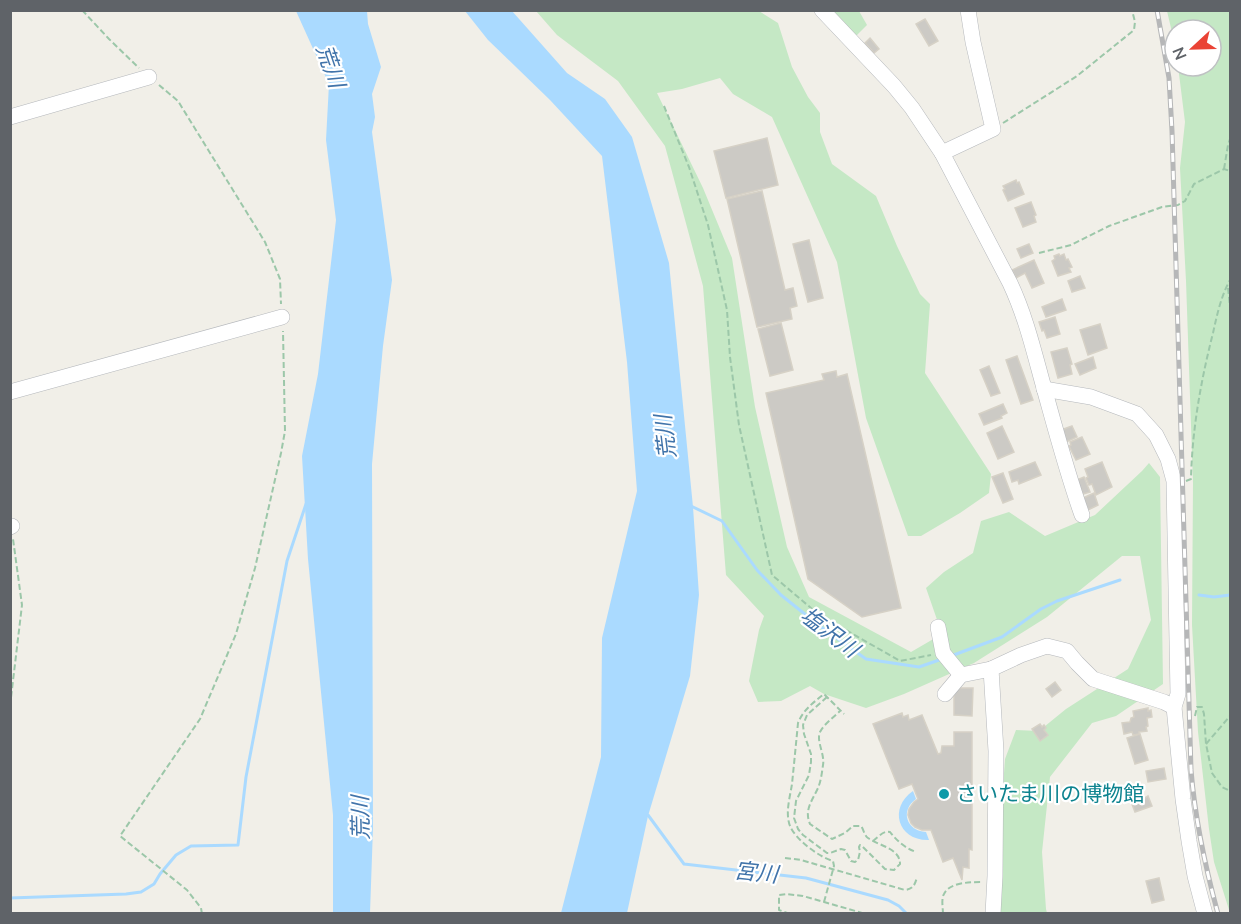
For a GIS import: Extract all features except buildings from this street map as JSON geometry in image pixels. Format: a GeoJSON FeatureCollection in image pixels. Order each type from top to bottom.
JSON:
{"type":"FeatureCollection","features":[{"type":"Feature","properties":{"kind":"street"},"geometry":{"type":"LineString","coordinates":[[822,10],[912,108],[942,153],[1019,304],[1066,468],[1083,515]]}},
{"type":"Feature","properties":{"kind":"street"},"geometry":{"type":"LineString","coordinates":[[942,153],[993,129],[968,10]]}},
{"type":"Feature","properties":{"kind":"street"},"geometry":{"type":"LineString","coordinates":[[12,112],[149,77]]}},
{"type":"Feature","properties":{"kind":"street"},"geometry":{"type":"LineString","coordinates":[[10,392],[282,317]]}},
{"type":"Feature","properties":{"kind":"street"},"geometry":{"type":"LineString","coordinates":[[1044,389],[1091,397],[1137,414],[1156,435],[1168,459],[1174,481],[1178,694],[1174,706],[1189,841],[1205,914]]}},
{"type":"Feature","properties":{"kind":"street"},"geometry":{"type":"LineString","coordinates":[[938,627],[943,653],[961,675]]}},
{"type":"Feature","properties":{"kind":"street"},"geometry":{"type":"LineString","coordinates":[[945,694],[961,675],[990,669],[1047,646],[1067,651],[1093,679],[1174,706]]}},
{"type":"Feature","properties":{"kind":"street"},"geometry":{"type":"LineString","coordinates":[[990,669],[996,751],[993,914]]}},
{"type":"Feature","properties":{"kind":"path"},"geometry":{"type":"LineString","coordinates":[[82,10],[149,77],[178,101],[265,242],[280,279],[285,431],[255,568],[236,634],[200,719],[120,836],[188,890],[201,908],[202,914]]}},
{"type":"Feature","properties":{"kind":"path"},"geometry":{"type":"LineString","coordinates":[[993,129],[1077,76],[1134,30],[1132,10]]}},
{"type":"Feature","properties":{"kind":"path"},"geometry":{"type":"LineString","coordinates":[[664,106],[689,167],[708,225],[727,310],[730,357],[739,425],[772,574],[818,614],[900,661],[943,653]]}},
{"type":"Feature","properties":{"kind":"path"},"geometry":{"type":"LineString","coordinates":[[1224,169],[1230,139]]}},
{"type":"Feature","properties":{"kind":"path"},"geometry":{"type":"LineString","coordinates":[[1039,253],[1071,245],[1109,226],[1162,207],[1178,205],[1185,201],[1194,184],[1224,169],[1230,171]]}},
{"type":"Feature","properties":{"kind":"path"},"geometry":{"type":"LineString","coordinates":[[1174,481],[1182,482],[1191,478],[1191,453],[1202,379],[1219,307],[1230,280]]}},
{"type":"Feature","properties":{"kind":"path"},"geometry":{"type":"LineString","coordinates":[[1227,286],[1230,306]]}},
{"type":"Feature","properties":{"kind":"path"},"geometry":{"type":"LineString","coordinates":[[10,706],[22,605],[11,527]]}},
{"type":"Feature","properties":{"kind":"path"},"geometry":{"type":"LineString","coordinates":[[824,902],[833,870],[833,861],[824,858],[796,836],[788,817],[795,749],[801,716],[824,694],[844,714]]}},
{"type":"Feature","properties":{"kind":"path"},"geometry":{"type":"LineString","coordinates":[[827,697],[807,715],[803,725],[811,762],[809,775],[796,801],[794,811],[796,824],[803,835],[827,853],[845,850],[851,861],[855,862],[858,860],[860,845],[885,869],[897,868],[900,860],[897,855],[865,835],[861,826],[853,826],[832,838],[810,824],[808,820],[808,806],[819,786],[824,758],[819,736],[840,711]]}},
{"type":"Feature","properties":{"kind":"path"},"geometry":{"type":"LineString","coordinates":[[1195,716],[1197,707],[1202,707],[1212,773],[1222,786],[1230,791]]}},
{"type":"Feature","properties":{"kind":"path"},"geometry":{"type":"LineString","coordinates":[[1206,744],[1230,717]]}},
{"type":"Feature","properties":{"kind":"path"},"geometry":{"type":"LineString","coordinates":[[873,841],[887,831],[903,846],[916,852]]}},
{"type":"Feature","properties":{"kind":"path"},"geometry":{"type":"LineString","coordinates":[[785,858],[801,860],[905,890],[913,887],[917,877]]}},
{"type":"Feature","properties":{"kind":"path"},"geometry":{"type":"LineString","coordinates":[[943,914],[943,896],[947,889],[980,882],[995,882]]}},
{"type":"Feature","properties":{"kind":"path"},"geometry":{"type":"LineString","coordinates":[[790,914],[779,910],[779,895],[803,896],[866,914]]}},
{"type":"Feature","properties":{"kind":"green space"},"geometry":{"type":"Polygon","coordinates":[[[536,11],[759,11],[778,23],[792,67],[808,97],[820,113],[820,132],[832,164],[876,196],[920,294],[930,304],[925,373],[991,474],[989,493],[921,536],[908,536],[866,418],[837,262],[772,117],[733,94],[720,78],[682,89],[657,93],[703,188],[732,258],[755,407],[787,547],[809,597],[911,652],[942,634],[926,588],[944,572],[973,553],[981,521],[1009,512],[1045,536],[1095,515],[1149,463],[1160,477],[1163,684],[1116,716],[1092,723],[1050,777],[1042,852],[1047,913],[994,913],[1005,759],[1016,730],[1039,731],[1066,709],[1128,669],[1151,620],[1140,556],[1122,556],[1047,617],[974,663],[904,694],[866,708],[824,694],[810,686],[781,701],[758,702],[749,681],[764,616],[726,575],[703,286],[665,146],[618,81],[557,35],[536,11]]]}},
{"type":"Feature","properties":{"kind":"green space"},"geometry":{"type":"Polygon","coordinates":[[[831,11],[859,11],[867,25],[855,37],[831,11]]]}},
{"type":"Feature","properties":{"kind":"green space"},"geometry":{"type":"Polygon","coordinates":[[[1167,11],[1230,11],[1230,913],[1214,862],[1198,732],[1192,625],[1193,483],[1180,168],[1185,122],[1180,78],[1223,78],[1223,18],[1169,18],[1167,11]]]}},
{"type":"Feature","properties":{"kind":"water","name":"荒川"},"geometry":{"type":"Polygon","coordinates":[[[296,11],[367,11],[368,24],[381,67],[372,94],[375,117],[372,132],[392,280],[383,346],[372,464],[373,828],[370,913],[333,913],[333,815],[308,559],[302,456],[318,374],[336,220],[326,140],[329,84],[296,11]]]}},
{"type":"Feature","properties":{"kind":"water","name":"荒川"},"geometry":{"type":"Polygon","coordinates":[[[465,11],[512,11],[567,73],[605,99],[632,137],[669,263],[693,507],[699,595],[690,676],[648,816],[627,913],[561,913],[601,757],[602,638],[637,491],[627,362],[602,156],[550,100],[488,40],[465,11]]]}},
{"type":"Feature","properties":{"kind":"water"},"geometry":{"type":"Polygon","coordinates":[[[913,791],[916,799],[908,809],[907,819],[914,828],[926,832],[929,840],[918,839],[910,835],[900,822],[901,806],[905,798],[913,791]]]}},
{"type":"Feature","properties":{"kind":"waterway"},"geometry":{"type":"LineString","coordinates":[[10,898],[141,892],[154,884],[176,855],[191,846],[238,845],[246,777],[287,561],[306,504]]}},
{"type":"Feature","properties":{"kind":"waterway","name":"塩沢川"},"geometry":{"type":"LineString","coordinates":[[691,506],[722,521],[757,570],[781,595],[866,659],[919,667],[942,659]]}},
{"type":"Feature","properties":{"kind":"waterway","name":"塩沢川"},"geometry":{"type":"LineString","coordinates":[[951,656],[1002,637],[1041,609],[1057,601],[1120,580]]}},
{"type":"Feature","properties":{"kind":"waterway","name":"塩沢川"},"geometry":{"type":"LineString","coordinates":[[1199,595],[1214,597],[1230,595]]}},
{"type":"Feature","properties":{"kind":"waterway","name":"宮川"},"geometry":{"type":"LineString","coordinates":[[648,815],[684,864],[806,878],[888,900],[907,914]]}},
{"type":"Feature","properties":{"kind":"railway"},"geometry":{"type":"LineString","coordinates":[[1157,10],[1169,78],[1172,131],[1191,770],[1201,842],[1218,914]]}},
{"type":"Feature","properties":{"kind":"place","name":"さいたま川の博物館"},"geometry":{"type":"Point","coordinates":[944,794]}}]}
